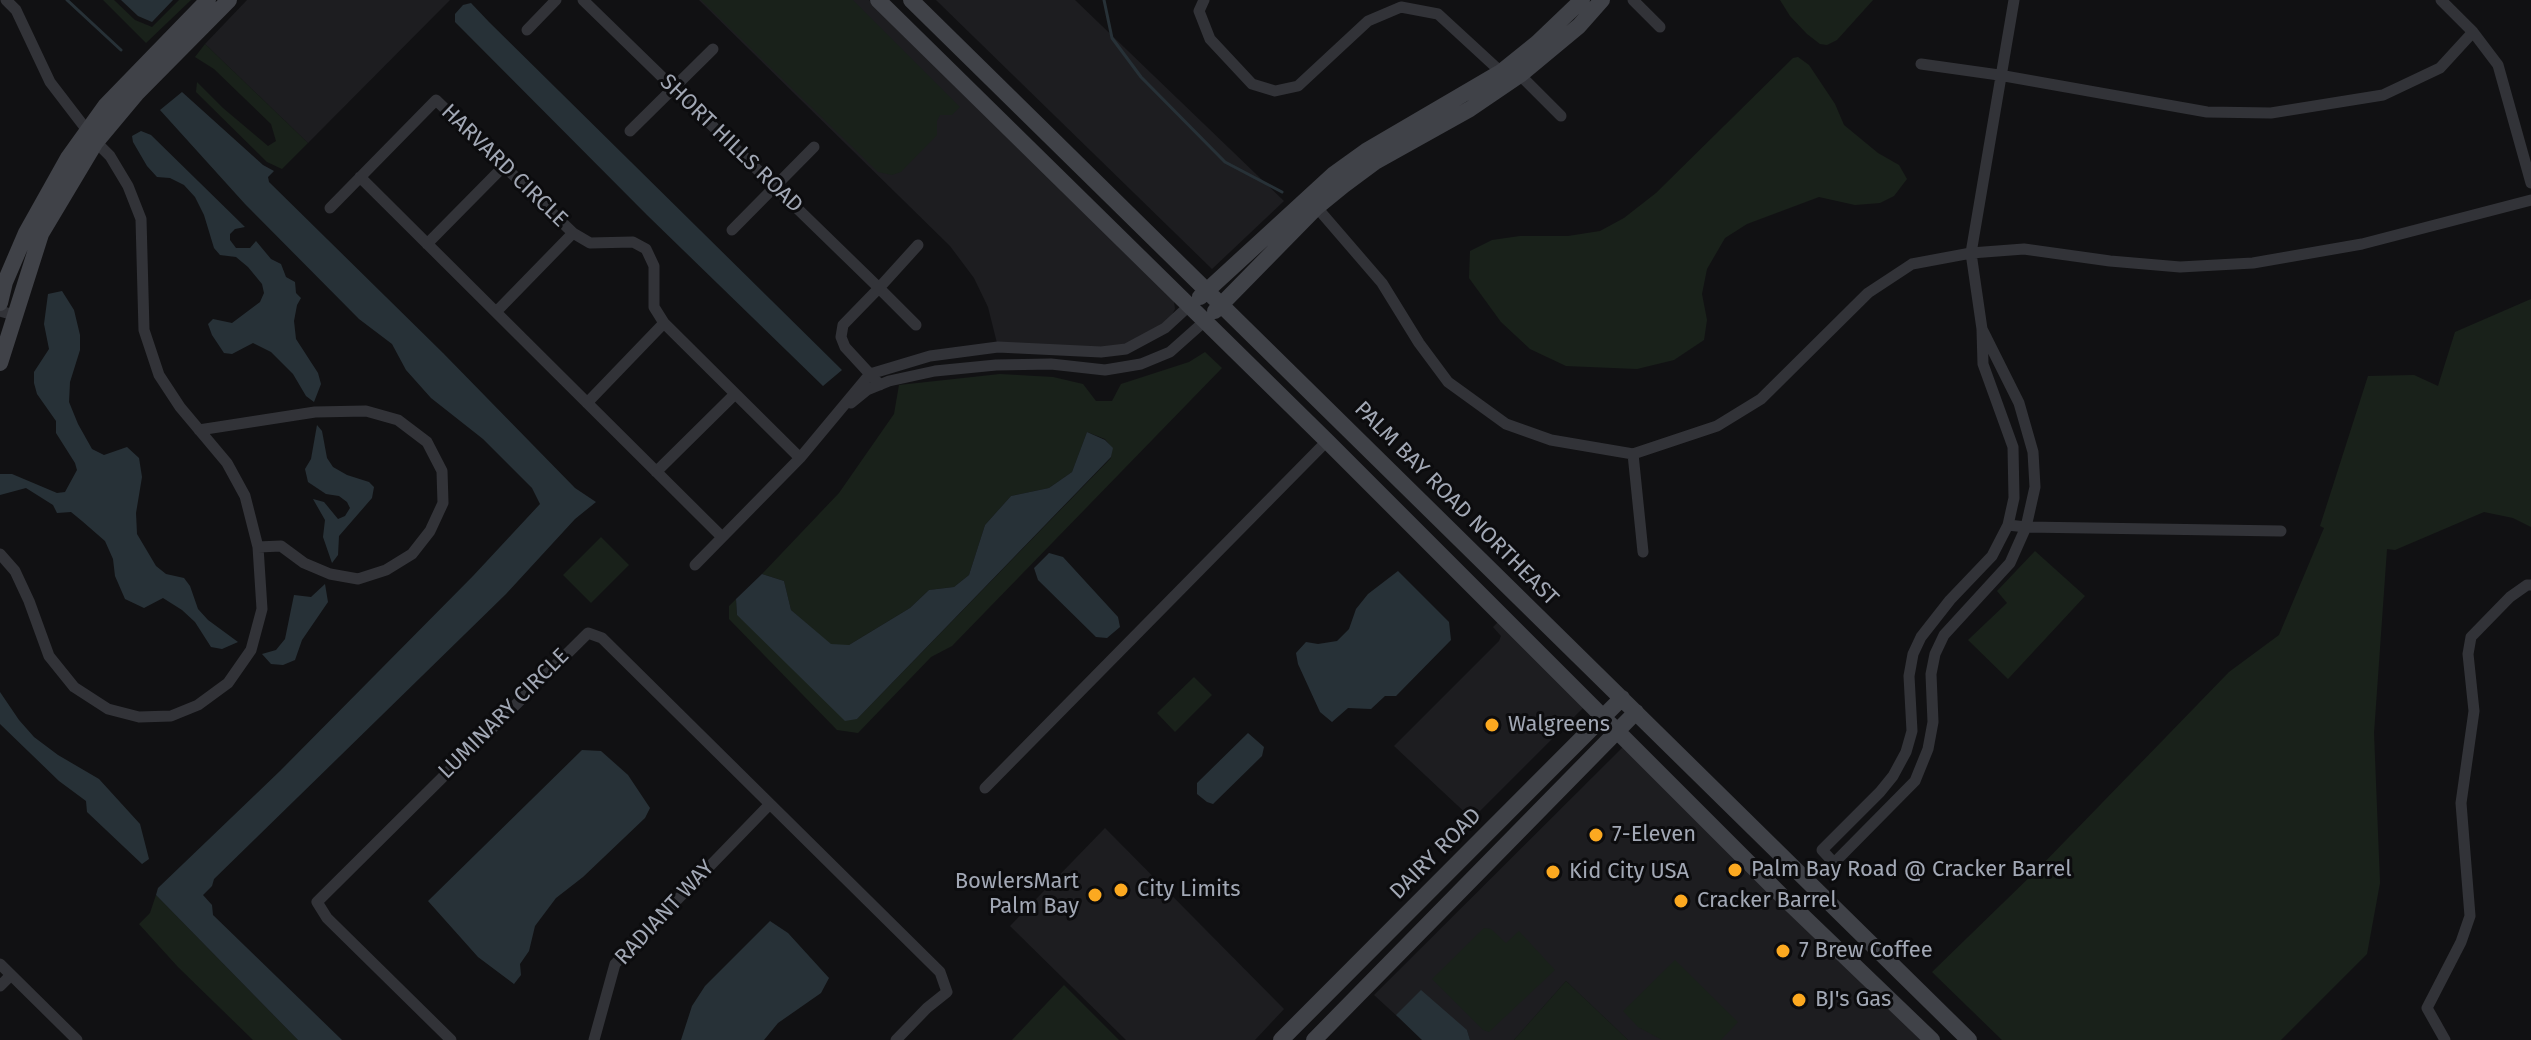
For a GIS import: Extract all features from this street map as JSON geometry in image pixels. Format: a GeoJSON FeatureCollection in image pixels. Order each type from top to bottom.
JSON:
{"type":"FeatureCollection","features":[{"type":"Feature","properties":{"kind":"main road"},"geometry":{"type":"LineString","coordinates":[[0,303],[5,282],[47,192],[130,79],[208,0]]}},
{"type":"Feature","properties":{"kind":"main road"},"geometry":{"type":"LineString","coordinates":[[0,363],[7,313],[41,234],[91,136],[229,0]]}},
{"type":"Feature","properties":{"kind":"main road","name":"PALM BAY ROAD NORTHEAST"},"geometry":{"type":"LineString","coordinates":[[878,0],[1206,320],[1782,896],[1932,1040]]}},
{"type":"Feature","properties":{"kind":"main road","name":"PALM BAY ROAD NORTHEAST"},"geometry":{"type":"LineString","coordinates":[[911,0],[1969,1040]]}},
{"type":"Feature","properties":{"kind":"main road"},"geometry":{"type":"LineString","coordinates":[[1190,305],[1312,202],[1366,151],[1501,72],[1547,35],[1582,0]]}},
{"type":"Feature","properties":{"kind":"main road"},"geometry":{"type":"LineString","coordinates":[[1206,320],[1312,202],[1375,162],[1470,109],[1520,75],[1579,26],[1602,0]]}},
{"type":"Feature","properties":{"kind":"main road"},"geometry":{"type":"LineString","coordinates":[[956,76],[983,80],[988,75]]}},
{"type":"Feature","properties":{"kind":"main road"},"geometry":{"type":"LineString","coordinates":[[979,99],[1003,99],[1018,105]]}},
{"type":"Feature","properties":{"kind":"main road"},"geometry":{"type":"LineString","coordinates":[[1327,441],[1342,438],[1359,440]]}},
{"type":"Feature","properties":{"kind":"main road","name":"DAIRY ROAD"},"geometry":{"type":"LineString","coordinates":[[1285,1039],[1622,698]]}},
{"type":"Feature","properties":{"kind":"main road","name":"DAIRY ROAD"},"geometry":{"type":"LineString","coordinates":[[1314,1040],[1636,712]]}},
{"type":"Feature","properties":{"kind":"main road"},"geometry":{"type":"LineString","coordinates":[[1381,940],[1413,938]]}},
{"type":"Feature","properties":{"kind":"main road"},"geometry":{"type":"LineString","coordinates":[[1363,957],[1396,956]]}},
{"type":"Feature","properties":{"kind":"street"},"geometry":{"type":"LineString","coordinates":[[0,554],[15,571],[49,656],[74,687],[108,709],[139,717],[171,716],[198,705],[228,683],[251,650],[262,609],[258,547],[245,496],[227,463],[180,407],[159,375],[144,330],[141,219],[128,186],[110,156],[50,82],[16,10],[6,0]]}},
{"type":"Feature","properties":{"kind":"street"},"geometry":{"type":"LineString","coordinates":[[527,30],[556,0]]}},
{"type":"Feature","properties":{"kind":"street","name":"SHORT HILLS ROAD"},"geometry":{"type":"LineString","coordinates":[[583,0],[916,325]]}},
{"type":"Feature","properties":{"kind":"street"},"geometry":{"type":"LineString","coordinates":[[1204,0],[1199,11],[1210,39],[1252,84],[1275,91],[1298,86],[1368,21],[1401,7],[1438,14],[1501,72],[1520,75],[1561,116]]}},
{"type":"Feature","properties":{"kind":"street"},"geometry":{"type":"LineString","coordinates":[[1633,0],[1660,27]]}},
{"type":"Feature","properties":{"kind":"street"},"geometry":{"type":"LineString","coordinates":[[1982,329],[2019,403],[2033,452],[2035,487],[2026,527],[2010,563],[1944,635],[1935,654],[1931,674],[1933,722],[1928,749],[1915,781],[1834,863],[1822,850],[1880,792],[1906,752],[1912,731],[1909,676],[1913,654],[1921,637],[1992,556],[2008,525],[2014,498],[2013,447],[1983,364],[1982,329],[1971,253],[2014,0]]}},
{"type":"Feature","properties":{"kind":"street"},"geometry":{"type":"LineString","coordinates":[[2441,0],[2473,32],[2498,65],[2531,183]]}},
{"type":"Feature","properties":{"kind":"street"},"geometry":{"type":"LineString","coordinates":[[1921,64],[2207,112],[2271,113],[2383,95],[2440,68],[2473,32]]}},
{"type":"Feature","properties":{"kind":"street"},"geometry":{"type":"LineString","coordinates":[[630,131],[713,49]]}},
{"type":"Feature","properties":{"kind":"street","name":"HARVARD CIRCLE"},"geometry":{"type":"LineString","coordinates":[[330,208],[436,100],[573,233],[590,243],[633,242],[646,249],[654,266],[654,307],[664,323],[800,458]]}},
{"type":"Feature","properties":{"kind":"street"},"geometry":{"type":"LineString","coordinates":[[732,230],[814,147]]}},
{"type":"Feature","properties":{"kind":"street"},"geometry":{"type":"LineString","coordinates":[[427,244],[504,166]]}},
{"type":"Feature","properties":{"kind":"street"},"geometry":{"type":"LineString","coordinates":[[360,177],[722,537]]}},
{"type":"Feature","properties":{"kind":"street"},"geometry":{"type":"LineString","coordinates":[[1312,202],[1382,283],[1419,343],[1448,382],[1506,424],[1551,440],[1633,454],[1717,426],[1761,399],[1868,293],[1912,264],[1971,253],[2024,249],[2180,267],[2253,263],[2362,244],[2531,200]]}},
{"type":"Feature","properties":{"kind":"street"},"geometry":{"type":"LineString","coordinates":[[496,312],[573,233]]}},
{"type":"Feature","properties":{"kind":"street"},"geometry":{"type":"LineString","coordinates":[[880,385],[845,347],[841,337],[843,325],[918,245]]}},
{"type":"Feature","properties":{"kind":"street"},"geometry":{"type":"LineString","coordinates":[[695,565],[800,458],[870,374],[930,356],[998,347],[1101,352],[1126,349],[1165,328],[1190,305]]}},
{"type":"Feature","properties":{"kind":"street"},"geometry":{"type":"LineString","coordinates":[[826,425],[867,390],[935,371],[1051,364],[1105,370],[1141,364],[1170,352],[1206,320]]}},
{"type":"Feature","properties":{"kind":"street"},"geometry":{"type":"LineString","coordinates":[[587,403],[664,323]]}},
{"type":"Feature","properties":{"kind":"street"},"geometry":{"type":"LineString","coordinates":[[656,472],[735,394]]}},
{"type":"Feature","properties":{"kind":"street"},"geometry":{"type":"LineString","coordinates":[[199,430],[315,412],[366,411],[398,420],[427,442],[442,471],[443,503],[430,531],[412,554],[386,570],[358,579],[330,574],[304,563],[281,546],[258,547]]}},
{"type":"Feature","properties":{"kind":"street"},"geometry":{"type":"LineString","coordinates":[[985,788],[1327,441]]}},
{"type":"Feature","properties":{"kind":"street"},"geometry":{"type":"LineString","coordinates":[[1633,454],[1643,552]]}},
{"type":"Feature","properties":{"kind":"street"},"geometry":{"type":"LineString","coordinates":[[2008,525],[2281,531]]}},
{"type":"Feature","properties":{"kind":"street"},"geometry":{"type":"LineString","coordinates":[[2445,1040],[2427,1008],[2461,942],[2470,916],[2461,803],[2474,711],[2468,654],[2471,637],[2510,597],[2531,585]]}},
{"type":"Feature","properties":{"kind":"street","name":"LUMINARY CIRCLE"},"geometry":{"type":"LineString","coordinates":[[451,1040],[327,918],[317,902],[588,633],[602,638],[940,972],[947,992],[896,1040]]}},
{"type":"Feature","properties":{"kind":"street","name":"RADIANT WAY"},"geometry":{"type":"LineString","coordinates":[[594,1040],[615,964],[769,805]]}},
{"type":"Feature","properties":{"kind":"street"},"geometry":{"type":"LineString","coordinates":[[0,964],[77,1040]]}},
{"type":"Feature","properties":{"kind":"street"},"geometry":{"type":"LineString","coordinates":[[0,986],[11,975]]}},
{"type":"Feature","properties":{"kind":"shaded area"},"geometry":{"type":"Polygon","coordinates":[[[103,0],[114,0],[135,20],[152,27],[179,0],[191,0],[146,43],[103,0]]]}},
{"type":"Feature","properties":{"kind":"shaded area"},"geometry":{"type":"Polygon","coordinates":[[[121,0],[173,0],[152,22],[138,16],[121,0]]]}},
{"type":"Feature","properties":{"kind":"shaded area"},"geometry":{"type":"Polygon","coordinates":[[[247,0],[450,0],[308,143],[205,44],[247,0]]]}},
{"type":"Feature","properties":{"kind":"shaded area"},"geometry":{"type":"Polygon","coordinates":[[[699,0],[869,0],[1173,295],[1175,309],[1165,328],[1126,349],[998,347],[988,307],[974,278],[950,246],[699,0]]]}},
{"type":"Feature","properties":{"kind":"shaded area"},"geometry":{"type":"Polygon","coordinates":[[[701,0],[853,0],[960,107],[952,115],[940,115],[937,135],[901,172],[892,175],[878,172],[701,0]]]}},
{"type":"Feature","properties":{"kind":"shaded area"},"geometry":{"type":"Polygon","coordinates":[[[936,0],[1075,0],[1284,201],[1212,269],[936,0]]]}},
{"type":"Feature","properties":{"kind":"shaded area"},"geometry":{"type":"Polygon","coordinates":[[[1780,0],[1873,0],[1837,40],[1827,45],[1820,44],[1807,34],[1780,0]]]}},
{"type":"Feature","properties":{"kind":"shaded area"},"geometry":{"type":"Polygon","coordinates":[[[471,3],[842,370],[823,386],[647,215],[455,22],[455,14],[463,5],[471,3]]]}},
{"type":"Feature","properties":{"kind":"shaded area"},"geometry":{"type":"Polygon","coordinates":[[[205,44],[308,143],[282,169],[267,162],[196,92],[197,82],[268,146],[276,141],[271,124],[214,69],[195,57],[205,44]]]}},
{"type":"Feature","properties":{"kind":"shaded area"},"geometry":{"type":"Polygon","coordinates":[[[1798,57],[1809,65],[1835,104],[1844,125],[1878,153],[1899,165],[1907,179],[1894,196],[1880,203],[1855,205],[1819,197],[1747,224],[1725,238],[1707,269],[1702,294],[1707,320],[1704,340],[1674,360],[1637,369],[1566,366],[1530,349],[1501,322],[1469,278],[1470,251],[1492,240],[1600,231],[1624,218],[1656,193],[1793,58],[1798,57]]]}},
{"type":"Feature","properties":{"kind":"shaded area"},"geometry":{"type":"Polygon","coordinates":[[[182,92],[263,165],[274,171],[268,177],[269,182],[575,488],[596,502],[575,519],[506,594],[214,879],[203,895],[212,905],[213,915],[342,1040],[298,1040],[156,895],[158,888],[280,771],[540,504],[532,488],[483,439],[431,398],[406,370],[392,344],[359,319],[245,204],[160,110],[182,92]]]}},
{"type":"Feature","properties":{"kind":"shaded area"},"geometry":{"type":"Polygon","coordinates":[[[141,131],[151,135],[245,227],[235,229],[230,234],[236,248],[250,248],[256,241],[271,259],[281,264],[286,277],[295,282],[296,293],[301,298],[294,321],[296,339],[318,373],[321,384],[314,402],[271,352],[253,343],[232,354],[224,353],[212,335],[208,324],[213,319],[232,323],[260,302],[264,293],[262,284],[236,257],[220,255],[214,248],[204,215],[195,197],[184,185],[170,178],[157,177],[147,166],[133,142],[132,136],[141,131]]]}},
{"type":"Feature","properties":{"kind":"shaded area"},"geometry":{"type":"Polygon","coordinates":[[[62,291],[74,310],[80,335],[80,350],[70,382],[69,402],[78,424],[92,449],[104,455],[127,447],[139,458],[142,477],[136,513],[137,534],[156,566],[166,574],[184,578],[198,609],[238,642],[222,649],[211,647],[195,622],[163,598],[144,608],[125,599],[105,541],[71,512],[57,513],[53,505],[26,488],[0,495],[0,474],[12,474],[57,493],[65,492],[77,470],[56,433],[56,421],[37,394],[34,383],[34,372],[49,349],[44,324],[48,294],[62,291]]]}},
{"type":"Feature","properties":{"kind":"shaded area"},"geometry":{"type":"Polygon","coordinates":[[[2531,299],[2531,527],[2513,518],[2484,512],[2395,550],[2387,549],[2374,733],[2380,883],[2367,954],[2281,1040],[2002,1040],[1932,972],[2038,869],[2229,672],[2279,635],[2324,528],[2320,526],[2368,376],[2414,375],[2438,386],[2455,332],[2531,299]]]}},
{"type":"Feature","properties":{"kind":"shaded area"},"geometry":{"type":"Polygon","coordinates":[[[1205,352],[1222,368],[952,646],[931,657],[858,733],[837,730],[729,619],[729,606],[736,599],[737,615],[857,719],[1111,458],[1112,448],[1105,439],[1087,432],[1072,472],[1049,488],[1011,496],[985,525],[969,575],[954,587],[929,590],[910,608],[849,645],[831,645],[791,610],[784,581],[762,574],[839,493],[894,414],[899,385],[1000,374],[1053,377],[1083,384],[1096,401],[1112,401],[1121,384],[1189,362],[1205,352]]]}},
{"type":"Feature","properties":{"kind":"shaded area"},"geometry":{"type":"Polygon","coordinates":[[[317,425],[322,431],[327,458],[333,467],[374,487],[372,498],[339,536],[338,555],[332,563],[323,537],[325,520],[313,499],[324,502],[338,519],[345,516],[350,508],[339,496],[326,494],[308,482],[305,469],[311,459],[317,425]]]}},
{"type":"Feature","properties":{"kind":"shaded area"},"geometry":{"type":"Polygon","coordinates":[[[1087,432],[1105,440],[1113,448],[1111,457],[857,719],[845,721],[737,615],[736,599],[762,574],[784,581],[791,610],[831,644],[849,645],[910,608],[929,590],[954,587],[969,575],[985,525],[1011,496],[1049,488],[1072,472],[1087,432]]]}},
{"type":"Feature","properties":{"kind":"shaded area"},"geometry":{"type":"Polygon","coordinates":[[[601,537],[629,565],[591,603],[563,575],[601,537]]]}},
{"type":"Feature","properties":{"kind":"shaded area"},"geometry":{"type":"Polygon","coordinates":[[[2035,551],[2085,596],[2008,679],[1968,640],[2007,603],[1997,591],[2035,551]]]}},
{"type":"Feature","properties":{"kind":"shaded area"},"geometry":{"type":"Polygon","coordinates":[[[1049,553],[1063,557],[1118,617],[1120,627],[1107,638],[1096,637],[1038,580],[1034,568],[1049,553]]]}},
{"type":"Feature","properties":{"kind":"shaded area"},"geometry":{"type":"Polygon","coordinates":[[[1398,571],[1449,622],[1451,640],[1396,696],[1385,696],[1371,709],[1348,708],[1332,722],[1320,712],[1296,653],[1306,642],[1337,641],[1349,629],[1356,609],[1368,594],[1398,571]]]}},
{"type":"Feature","properties":{"kind":"shaded area"},"geometry":{"type":"Polygon","coordinates":[[[325,584],[328,602],[302,640],[295,660],[283,665],[271,664],[262,654],[276,650],[285,639],[294,595],[311,597],[325,584]]]}},
{"type":"Feature","properties":{"kind":"shaded area"},"geometry":{"type":"Polygon","coordinates":[[[1500,620],[1585,706],[1472,819],[1394,746],[1499,641],[1501,636],[1493,627],[1500,620]]]}},
{"type":"Feature","properties":{"kind":"shaded area"},"geometry":{"type":"Polygon","coordinates":[[[1194,677],[1212,695],[1175,732],[1157,713],[1194,677]]]}},
{"type":"Feature","properties":{"kind":"shaded area"},"geometry":{"type":"Polygon","coordinates":[[[0,692],[34,737],[99,779],[140,824],[149,859],[142,864],[87,812],[86,801],[59,781],[0,724],[0,692]]]}},
{"type":"Feature","properties":{"kind":"shaded area"},"geometry":{"type":"Polygon","coordinates":[[[1248,733],[1264,747],[1262,756],[1213,804],[1207,802],[1197,794],[1197,783],[1248,733]]]}},
{"type":"Feature","properties":{"kind":"shaded area"},"geometry":{"type":"Polygon","coordinates":[[[1624,746],[1924,1040],[1628,1040],[1566,981],[1514,1040],[1470,1040],[1467,1030],[1398,1017],[1374,995],[1624,746]]]}},
{"type":"Feature","properties":{"kind":"shaded area"},"geometry":{"type":"Polygon","coordinates":[[[582,750],[601,751],[628,775],[650,808],[645,818],[583,877],[556,898],[535,926],[529,951],[520,964],[521,975],[514,984],[478,957],[428,901],[582,750]]]}},
{"type":"Feature","properties":{"kind":"shaded area"},"geometry":{"type":"Polygon","coordinates":[[[1105,828],[1284,1009],[1255,1040],[1126,1040],[1010,926],[1105,828]]]}},
{"type":"Feature","properties":{"kind":"shaded area"},"geometry":{"type":"Polygon","coordinates":[[[156,895],[298,1040],[253,1040],[178,967],[139,924],[150,913],[156,895]]]}},
{"type":"Feature","properties":{"kind":"shaded area"},"geometry":{"type":"Polygon","coordinates":[[[770,921],[788,933],[829,978],[821,993],[778,1023],[764,1040],[681,1040],[692,1006],[705,986],[770,921]]]}},
{"type":"Feature","properties":{"kind":"shaded area"},"geometry":{"type":"Polygon","coordinates":[[[1484,928],[1491,929],[1506,943],[1519,931],[1555,970],[1489,1032],[1483,1030],[1432,979],[1484,928]]]}},
{"type":"Feature","properties":{"kind":"shaded area"},"geometry":{"type":"Polygon","coordinates":[[[1675,960],[1738,1022],[1721,1040],[1662,1040],[1638,1027],[1623,1011],[1675,960]]]}},
{"type":"Feature","properties":{"kind":"shaded area"},"geometry":{"type":"Polygon","coordinates":[[[1566,981],[1625,1037],[1628,1040],[1514,1040],[1566,981]]]}},
{"type":"Feature","properties":{"kind":"shaded area"},"geometry":{"type":"Polygon","coordinates":[[[1064,985],[1119,1040],[1012,1040],[1064,985]]]}},
{"type":"Feature","properties":{"kind":"shaded area"},"geometry":{"type":"Polygon","coordinates":[[[1421,990],[1467,1030],[1470,1040],[1422,1040],[1396,1015],[1421,990]]]}},
{"type":"Feature","properties":{"kind":"waterway"},"geometry":{"type":"LineString","coordinates":[[67,0],[121,50]]}},
{"type":"Feature","properties":{"kind":"waterway"},"geometry":{"type":"LineString","coordinates":[[1104,0],[1112,38],[1141,77],[1225,162],[1282,192]]}},
{"type":"Feature","properties":{"kind":"place","name":"Walgreens"},"geometry":{"type":"Point","coordinates":[1492,725]}},
{"type":"Feature","properties":{"kind":"place","name":"7-Eleven"},"geometry":{"type":"Point","coordinates":[1596,835]}},
{"type":"Feature","properties":{"kind":"place","name":"Palm Bay Road @ Cracker Barrel"},"geometry":{"type":"Point","coordinates":[1735,870]}},
{"type":"Feature","properties":{"kind":"place","name":"Kid City USA"},"geometry":{"type":"Point","coordinates":[1553,872]}},
{"type":"Feature","properties":{"kind":"place","name":"City Limits"},"geometry":{"type":"Point","coordinates":[1121,890]}},
{"type":"Feature","properties":{"kind":"place","name":"BowlersMart Palm Bay"},"geometry":{"type":"Point","coordinates":[1095,895]}},
{"type":"Feature","properties":{"kind":"place","name":"Cracker Barrel"},"geometry":{"type":"Point","coordinates":[1681,901]}},
{"type":"Feature","properties":{"kind":"place","name":"7 Brew Coffee"},"geometry":{"type":"Point","coordinates":[1783,951]}},
{"type":"Feature","properties":{"kind":"place","name":"BJ's Gas"},"geometry":{"type":"Point","coordinates":[1799,1000]}}]}
